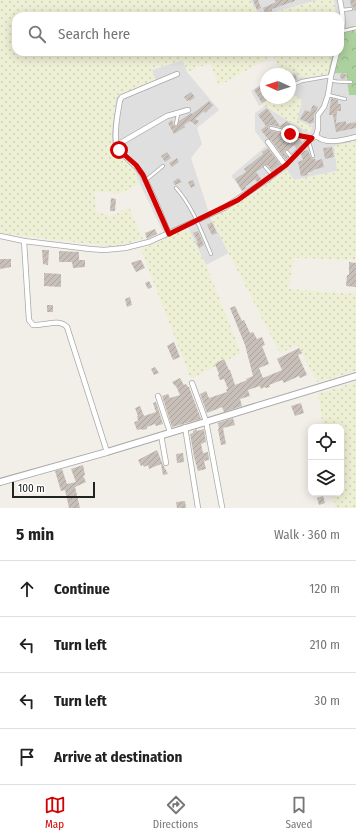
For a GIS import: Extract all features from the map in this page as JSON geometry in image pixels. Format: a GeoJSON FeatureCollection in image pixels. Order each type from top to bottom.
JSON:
{"type":"FeatureCollection","features":[{"type":"Feature","properties":{"kind":"street"},"geometry":{"type":"LineString","coordinates":[[340,0],[342,10]]}},
{"type":"Feature","properties":{"kind":"street"},"geometry":{"type":"LineString","coordinates":[[0,236],[24,241],[104,250],[125,248],[149,242],[169,234],[238,200],[286,165],[312,138],[318,129],[318,115],[324,107],[328,95],[336,56]]}},
{"type":"Feature","properties":{"kind":"street"},"geometry":{"type":"LineString","coordinates":[[169,234],[145,180],[136,165],[119,150],[116,138],[120,100],[122,97],[177,74]]}},
{"type":"Feature","properties":{"kind":"street"},"geometry":{"type":"LineString","coordinates":[[117,145],[167,116],[188,110]]}},
{"type":"Feature","properties":{"kind":"street"},"geometry":{"type":"LineString","coordinates":[[312,138],[326,141],[339,141],[356,137]]}},
{"type":"Feature","properties":{"kind":"street"},"geometry":{"type":"LineString","coordinates":[[268,142],[286,165]]}},
{"type":"Feature","properties":{"kind":"street"},"geometry":{"type":"LineString","coordinates":[[24,241],[29,320],[33,325],[58,323],[64,324],[68,327],[107,452]]}},
{"type":"Feature","properties":{"kind":"street"},"geometry":{"type":"LineString","coordinates":[[0,482],[107,452],[356,376]]}},
{"type":"Feature","properties":{"kind":"street"},"geometry":{"type":"LineString","coordinates":[[192,383],[206,421],[222,508]]}},
{"type":"Feature","properties":{"kind":"street"},"geometry":{"type":"LineString","coordinates":[[158,396],[170,432]]}},
{"type":"Feature","properties":{"kind":"street"},"geometry":{"type":"LineString","coordinates":[[185,427],[198,508]]}},
{"type":"Feature","properties":{"kind":"street"},"geometry":{"type":"LineString","coordinates":[[161,435],[166,463]]}},
{"type":"Feature","properties":{"kind":"lane"},"geometry":{"type":"LineString","coordinates":[[342,10],[351,9]]}},
{"type":"Feature","properties":{"kind":"lane"},"geometry":{"type":"LineString","coordinates":[[344,32],[356,28]]}},
{"type":"Feature","properties":{"kind":"lane"},"geometry":{"type":"LineString","coordinates":[[296,84],[302,81],[331,78],[336,82],[351,82]]}},
{"type":"Feature","properties":{"kind":"lane"},"geometry":{"type":"LineString","coordinates":[[328,95],[345,99]]}},
{"type":"Feature","properties":{"kind":"lane"},"geometry":{"type":"LineString","coordinates":[[176,124],[178,114]]}},
{"type":"Feature","properties":{"kind":"lane"},"geometry":{"type":"LineString","coordinates":[[271,128],[312,138],[314,156]]}},
{"type":"Feature","properties":{"kind":"lane"},"geometry":{"type":"LineString","coordinates":[[287,152],[292,158]]}},
{"type":"Feature","properties":{"kind":"lane"},"geometry":{"type":"LineString","coordinates":[[145,180],[163,166]]}},
{"type":"Feature","properties":{"kind":"lane"},"geometry":{"type":"LineString","coordinates":[[265,167],[272,176]]}},
{"type":"Feature","properties":{"kind":"lane"},"geometry":{"type":"LineString","coordinates":[[176,188],[183,196],[197,220],[211,254]]}},
{"type":"Feature","properties":{"kind":"shaded area"},"geometry":{"type":"Polygon","coordinates":[[[250,0],[318,0],[274,12],[258,12],[250,0]]]}},
{"type":"Feature","properties":{"kind":"shaded area"},"geometry":{"type":"Polygon","coordinates":[[[334,0],[356,0],[356,26],[344,28],[344,12],[336,12],[334,0]]]}},
{"type":"Feature","properties":{"kind":"shaded area"},"geometry":{"type":"Polygon","coordinates":[[[183,60],[187,72],[219,110],[197,128],[202,144],[191,158],[211,219],[229,253],[206,265],[188,228],[166,238],[135,171],[111,147],[116,97],[155,81],[152,70],[183,60]]]}},
{"type":"Feature","properties":{"kind":"shaded area"},"geometry":{"type":"Polygon","coordinates":[[[296,72],[299,78],[346,73],[349,95],[356,95],[356,147],[355,141],[337,171],[294,180],[287,170],[248,197],[231,176],[266,146],[255,131],[255,113],[265,106],[292,123],[310,132],[312,127],[297,120],[302,100],[296,96],[296,72]]]}},
{"type":"Feature","properties":{"kind":"shaded area"},"geometry":{"type":"Polygon","coordinates":[[[260,85],[260,104],[262,104],[259,106],[251,91],[260,85]]]}},
{"type":"Feature","properties":{"kind":"green space"},"geometry":{"type":"Polygon","coordinates":[[[0,0],[250,0],[258,12],[12,12],[12,56],[271,56],[219,86],[210,63],[187,72],[183,60],[152,69],[156,81],[116,97],[111,147],[135,171],[140,184],[118,194],[95,191],[96,212],[112,216],[129,207],[143,239],[115,247],[0,233],[0,0]]]}},
{"type":"Feature","properties":{"kind":"green space"},"geometry":{"type":"Polygon","coordinates":[[[318,0],[334,0],[336,12],[274,12],[318,0]]]}},
{"type":"Feature","properties":{"kind":"green space"},"geometry":{"type":"Polygon","coordinates":[[[354,26],[356,33],[356,95],[349,95],[346,73],[328,74],[332,56],[344,56],[344,28],[354,26]]]}},
{"type":"Feature","properties":{"kind":"green space"},"geometry":{"type":"Polygon","coordinates":[[[273,56],[332,56],[328,74],[299,78],[296,68],[279,68],[273,56]]]}},
{"type":"Feature","properties":{"kind":"green space"},"geometry":{"type":"Polygon","coordinates":[[[296,96],[302,100],[297,120],[312,127],[310,133],[265,106],[259,106],[262,104],[296,104],[296,96]]]}},
{"type":"Feature","properties":{"kind":"green space"},"geometry":{"type":"Polygon","coordinates":[[[354,141],[356,147],[356,260],[294,258],[288,289],[356,294],[356,371],[317,382],[298,345],[280,353],[211,219],[248,197],[287,170],[294,180],[337,171],[334,146],[354,141]]]}},
{"type":"Feature","properties":{"kind":"green space"},"geometry":{"type":"Polygon","coordinates":[[[188,228],[206,265],[241,353],[191,379],[141,250],[188,228]]]}},
{"type":"Feature","properties":{"kind":"green space"},"geometry":{"type":"Polygon","coordinates":[[[356,382],[356,508],[335,508],[333,496],[344,496],[344,424],[323,424],[318,394],[356,382]]]}},
{"type":"Feature","properties":{"kind":"building"},"geometry":{"type":"Polygon","coordinates":[[[253,0],[258,0],[261,8],[257,10],[253,0]]]}},
{"type":"Feature","properties":{"kind":"building"},"geometry":{"type":"Polygon","coordinates":[[[275,0],[295,0],[272,9],[272,11],[265,12],[263,8],[276,2],[275,0]]]}},
{"type":"Feature","properties":{"kind":"building"},"geometry":{"type":"Polygon","coordinates":[[[350,0],[356,0],[356,10],[353,11],[354,8],[351,6],[350,0]]]}},
{"type":"Feature","properties":{"kind":"building"},"geometry":{"type":"Polygon","coordinates":[[[343,73],[346,76],[343,79],[340,76],[343,73]]]}},
{"type":"Feature","properties":{"kind":"building"},"geometry":{"type":"Polygon","coordinates":[[[260,86],[260,100],[254,90],[260,86]]]}},
{"type":"Feature","properties":{"kind":"building"},"geometry":{"type":"Polygon","coordinates":[[[191,92],[195,97],[190,101],[187,101],[184,97],[191,92]]]}},
{"type":"Feature","properties":{"kind":"building"},"geometry":{"type":"Polygon","coordinates":[[[331,98],[338,100],[338,104],[341,104],[341,111],[337,111],[336,123],[346,121],[346,124],[356,122],[356,128],[336,132],[333,115],[329,115],[331,98]]]}},
{"type":"Feature","properties":{"kind":"building"},"geometry":{"type":"Polygon","coordinates":[[[209,101],[213,105],[205,113],[204,111],[195,119],[199,121],[196,125],[190,121],[184,125],[185,127],[174,134],[168,123],[172,120],[174,126],[177,126],[179,121],[191,113],[192,114],[209,101]]]}},
{"type":"Feature","properties":{"kind":"building"},"geometry":{"type":"Polygon","coordinates":[[[313,105],[318,107],[314,115],[314,123],[312,122],[311,124],[300,119],[305,110],[310,112],[313,105]]]}},
{"type":"Feature","properties":{"kind":"building"},"geometry":{"type":"Polygon","coordinates":[[[267,108],[280,126],[287,121],[295,130],[271,125],[268,127],[269,130],[299,138],[302,142],[296,148],[294,145],[288,150],[285,150],[284,153],[288,157],[285,159],[271,140],[267,138],[261,130],[266,126],[258,115],[267,108]]]}},
{"type":"Feature","properties":{"kind":"building"},"geometry":{"type":"Polygon","coordinates":[[[332,147],[334,157],[325,159],[323,148],[332,147]]]}},
{"type":"Feature","properties":{"kind":"building"},"geometry":{"type":"Polygon","coordinates":[[[268,148],[280,164],[272,171],[267,165],[264,165],[256,172],[261,179],[257,182],[255,179],[242,191],[235,179],[246,172],[244,169],[263,154],[262,152],[268,148]]]}},
{"type":"Feature","properties":{"kind":"building"},"geometry":{"type":"Polygon","coordinates":[[[308,150],[311,158],[315,159],[315,161],[322,159],[324,167],[307,173],[308,175],[301,176],[298,162],[303,160],[301,154],[308,150]]]}},
{"type":"Feature","properties":{"kind":"building"},"geometry":{"type":"Polygon","coordinates":[[[167,152],[171,158],[165,162],[161,156],[167,152]]]}},
{"type":"Feature","properties":{"kind":"building"},"geometry":{"type":"Polygon","coordinates":[[[177,158],[179,162],[172,167],[169,163],[177,158]]]}},
{"type":"Feature","properties":{"kind":"building"},"geometry":{"type":"Polygon","coordinates":[[[178,178],[182,182],[175,185],[173,182],[178,178]]]}},
{"type":"Feature","properties":{"kind":"building"},"geometry":{"type":"Polygon","coordinates":[[[193,180],[195,186],[191,188],[188,182],[193,180]]]}},
{"type":"Feature","properties":{"kind":"building"},"geometry":{"type":"Polygon","coordinates":[[[111,198],[116,199],[115,211],[110,211],[111,198]]]}},
{"type":"Feature","properties":{"kind":"building"},"geometry":{"type":"Polygon","coordinates":[[[212,222],[217,233],[212,235],[207,225],[212,222]]]}},
{"type":"Feature","properties":{"kind":"building"},"geometry":{"type":"Polygon","coordinates":[[[155,229],[157,234],[147,239],[145,233],[155,229]]]}},
{"type":"Feature","properties":{"kind":"building"},"geometry":{"type":"Polygon","coordinates":[[[198,231],[204,245],[199,248],[196,243],[198,242],[193,233],[198,231]]]}},
{"type":"Feature","properties":{"kind":"building"},"geometry":{"type":"Polygon","coordinates":[[[42,250],[49,250],[48,265],[43,264],[42,250]]]}},
{"type":"Feature","properties":{"kind":"building"},"geometry":{"type":"Polygon","coordinates":[[[59,251],[79,252],[79,260],[85,260],[85,267],[73,268],[72,262],[59,262],[59,251]]]}},
{"type":"Feature","properties":{"kind":"building"},"geometry":{"type":"Polygon","coordinates":[[[0,259],[11,259],[11,267],[0,269],[0,259]]]}},
{"type":"Feature","properties":{"kind":"building"},"geometry":{"type":"Polygon","coordinates":[[[141,260],[145,268],[136,272],[131,263],[141,260]]]}},
{"type":"Feature","properties":{"kind":"building"},"geometry":{"type":"Polygon","coordinates":[[[349,262],[356,263],[356,287],[346,286],[347,275],[349,275],[349,262]]]}},
{"type":"Feature","properties":{"kind":"building"},"geometry":{"type":"Polygon","coordinates":[[[44,273],[61,274],[61,287],[44,286],[44,273]]]}},
{"type":"Feature","properties":{"kind":"building"},"geometry":{"type":"Polygon","coordinates":[[[149,281],[152,287],[148,289],[145,283],[149,281]]]}},
{"type":"Feature","properties":{"kind":"building"},"geometry":{"type":"Polygon","coordinates":[[[130,297],[132,305],[127,307],[125,299],[130,297]]]}},
{"type":"Feature","properties":{"kind":"building"},"geometry":{"type":"Polygon","coordinates":[[[47,305],[53,305],[53,312],[47,312],[47,305]]]}},
{"type":"Feature","properties":{"kind":"building"},"geometry":{"type":"Polygon","coordinates":[[[235,306],[250,333],[253,332],[257,339],[262,337],[265,345],[262,346],[269,364],[259,368],[263,378],[282,370],[277,359],[299,348],[302,353],[298,355],[307,375],[300,378],[299,376],[284,383],[282,380],[269,385],[270,387],[261,389],[260,386],[248,390],[250,396],[240,399],[242,406],[224,412],[222,407],[207,413],[200,394],[206,391],[209,398],[227,392],[226,389],[228,389],[224,379],[220,380],[215,364],[224,359],[230,370],[235,385],[253,376],[245,345],[230,308],[235,306]]]}},
{"type":"Feature","properties":{"kind":"building"},"geometry":{"type":"Polygon","coordinates":[[[174,342],[180,357],[173,360],[167,346],[174,342]]]}},
{"type":"Feature","properties":{"kind":"building"},"geometry":{"type":"Polygon","coordinates":[[[155,367],[159,373],[154,375],[151,369],[155,367]]]}},
{"type":"Feature","properties":{"kind":"building"},"geometry":{"type":"Polygon","coordinates":[[[180,378],[184,385],[186,384],[189,387],[201,419],[172,427],[162,396],[168,394],[170,398],[180,395],[176,386],[172,382],[180,378]]]}},
{"type":"Feature","properties":{"kind":"building"},"geometry":{"type":"Polygon","coordinates":[[[156,402],[163,424],[156,426],[155,424],[147,427],[147,429],[137,430],[134,422],[138,421],[138,416],[135,408],[140,406],[144,416],[156,412],[153,403],[156,402]]]}},
{"type":"Feature","properties":{"kind":"building"},"geometry":{"type":"Polygon","coordinates":[[[301,403],[304,413],[295,416],[291,406],[301,403]]]}},
{"type":"Feature","properties":{"kind":"building"},"geometry":{"type":"Polygon","coordinates":[[[233,418],[235,425],[223,428],[226,444],[221,445],[218,423],[233,418]]]}},
{"type":"Feature","properties":{"kind":"building"},"geometry":{"type":"Polygon","coordinates":[[[197,429],[197,431],[204,429],[206,442],[201,444],[203,453],[208,452],[209,460],[204,461],[206,469],[198,471],[190,434],[197,429]]]}},
{"type":"Feature","properties":{"kind":"building"},"geometry":{"type":"Polygon","coordinates":[[[157,450],[168,474],[163,475],[161,464],[149,469],[148,465],[144,467],[143,465],[141,466],[138,460],[157,450]]]}},
{"type":"Feature","properties":{"kind":"building"},"geometry":{"type":"Polygon","coordinates":[[[183,453],[184,462],[177,463],[176,454],[183,453]]]}},
{"type":"Feature","properties":{"kind":"building"},"geometry":{"type":"Polygon","coordinates":[[[83,465],[85,475],[83,476],[86,482],[75,487],[80,508],[69,508],[65,490],[61,491],[55,471],[62,469],[67,484],[76,482],[71,469],[83,465]]]}},
{"type":"Feature","properties":{"kind":"building"},"geometry":{"type":"Polygon","coordinates":[[[323,496],[325,503],[319,505],[317,498],[323,496]]]}},
{"type":"Feature","properties":{"kind":"building"},"geometry":{"type":"Polygon","coordinates":[[[185,501],[186,508],[177,508],[176,502],[185,501]]]}},
{"type":"Feature","properties":{"kind":"route"},"geometry":{"type":"LineString","coordinates":[[119,150],[136,165],[143,175],[169,234],[238,200],[286,165],[312,138],[290,134]]}}]}
